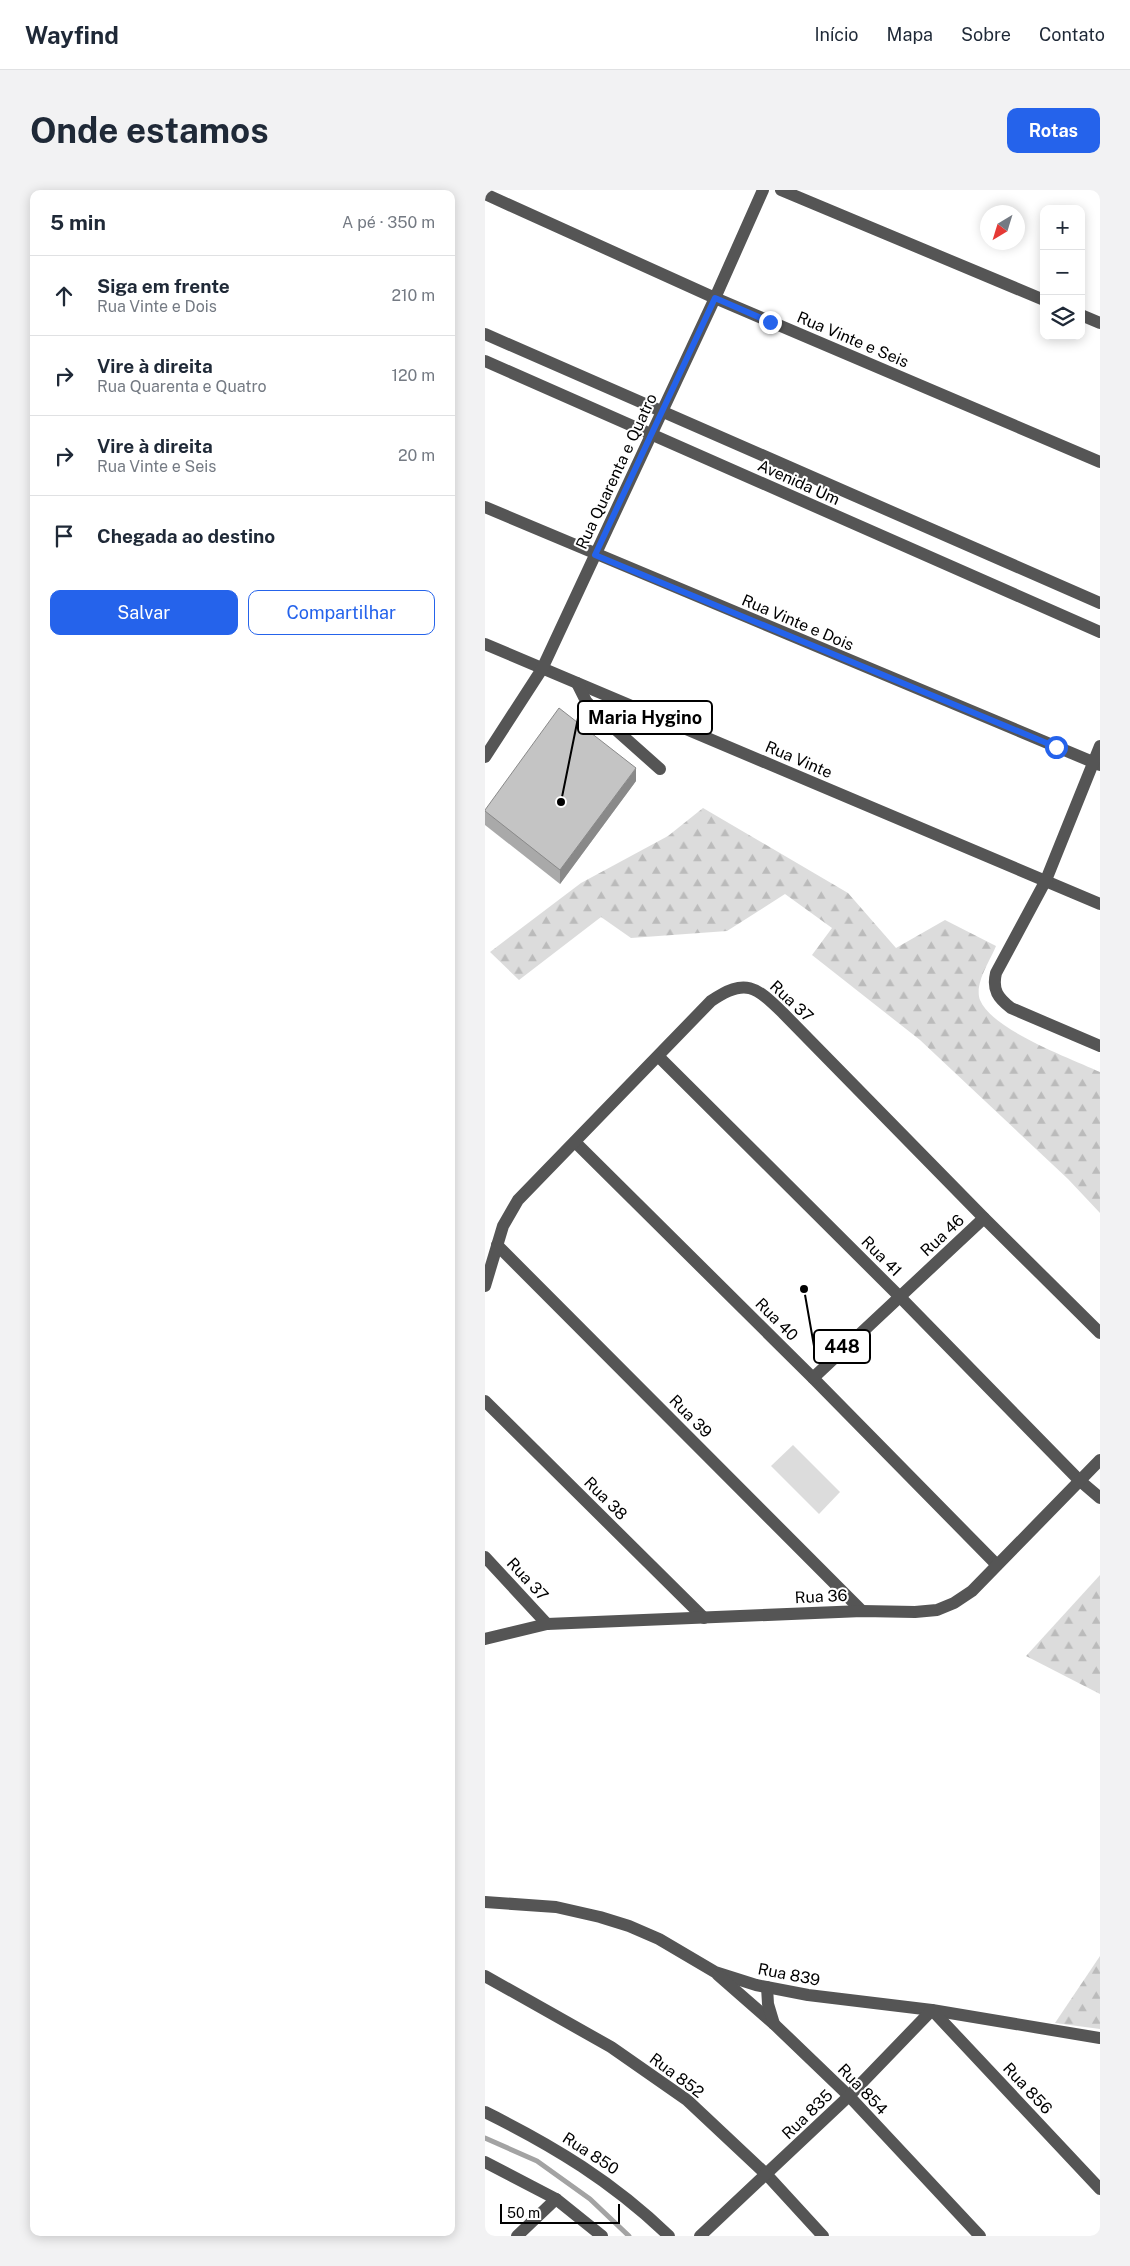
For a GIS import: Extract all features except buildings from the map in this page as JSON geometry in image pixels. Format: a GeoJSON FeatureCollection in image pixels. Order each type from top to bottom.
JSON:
{"type":"FeatureCollection","features":[{"type":"Feature","properties":{"kind":"street","name":"Rua Quarenta e Quatro"},"geometry":{"type":"LineString","coordinates":[[485,757],[541,669],[715,298],[763,190]]}},
{"type":"Feature","properties":{"kind":"street"},"geometry":{"type":"LineString","coordinates":[[781,190],[1040,298]]}},
{"type":"Feature","properties":{"kind":"street","name":"Rua Vinte e Seis"},"geometry":{"type":"LineString","coordinates":[[485,194],[715,298],[1100,462]]}},
{"type":"Feature","properties":{"kind":"street"},"geometry":{"type":"LineString","coordinates":[[1085,317],[1100,323]]}},
{"type":"Feature","properties":{"kind":"street","name":"Avenida Um"},"geometry":{"type":"LineString","coordinates":[[485,334],[1100,603]]}},
{"type":"Feature","properties":{"kind":"street","name":"Avenida Um"},"geometry":{"type":"LineString","coordinates":[[485,361],[1100,632]]}},
{"type":"Feature","properties":{"kind":"street","name":"Rua Vinte e Dois"},"geometry":{"type":"LineString","coordinates":[[485,507],[595,555],[1097,764]]}},
{"type":"Feature","properties":{"kind":"street","name":"Rua Vinte"},"geometry":{"type":"LineString","coordinates":[[485,644],[1100,904]]}},
{"type":"Feature","properties":{"kind":"street"},"geometry":{"type":"LineString","coordinates":[[577,683],[586,701],[595,712],[661,769]]}},
{"type":"Feature","properties":{"kind":"street"},"geometry":{"type":"LineString","coordinates":[[1100,746],[1097,764],[1046,880],[996,973],[994,982],[995,992],[1011,1008],[1100,1046]]}},
{"type":"Feature","properties":{"kind":"street","name":"Rua 37"},"geometry":{"type":"LineString","coordinates":[[485,1286],[503,1226],[518,1200],[711,1001],[725,991],[736,987],[749,986],[760,991],[1100,1333]]}},
{"type":"Feature","properties":{"kind":"street","name":"Rua 41"},"geometry":{"type":"LineString","coordinates":[[659,1056],[900,1297],[1079,1480],[1100,1498]]}},
{"type":"Feature","properties":{"kind":"street","name":"Rua 40"},"geometry":{"type":"LineString","coordinates":[[575,1142],[813,1378],[997,1565]]}},
{"type":"Feature","properties":{"kind":"street","name":"Rua 46"},"geometry":{"type":"LineString","coordinates":[[813,1378],[984,1218]]}},
{"type":"Feature","properties":{"kind":"street","name":"Rua 39"},"geometry":{"type":"LineString","coordinates":[[497,1245],[862,1611]]}},
{"type":"Feature","properties":{"kind":"street","name":"Rua 38"},"geometry":{"type":"LineString","coordinates":[[485,1401],[704,1618]]}},
{"type":"Feature","properties":{"kind":"street","name":"Rua 36"},"geometry":{"type":"LineString","coordinates":[[485,1639],[547,1624],[862,1611],[915,1612],[937,1610],[954,1603],[972,1591],[1100,1460]]}},
{"type":"Feature","properties":{"kind":"street","name":"Rua 37"},"geometry":{"type":"LineString","coordinates":[[485,1557],[547,1624]]}},
{"type":"Feature","properties":{"kind":"street","name":"Rua 839"},"geometry":{"type":"LineString","coordinates":[[485,1902],[556,1907],[600,1917],[629,1926],[659,1940],[715,1972],[767,1987],[808,1995],[932,2010],[1100,2038]]}},
{"type":"Feature","properties":{"kind":"street","name":"Rua 854"},"geometry":{"type":"LineString","coordinates":[[715,1972],[774,2024],[849,2096],[980,2236]]}},
{"type":"Feature","properties":{"kind":"street","name":"Rua 852"},"geometry":{"type":"LineString","coordinates":[[485,1976],[611,2047],[687,2100],[767,2175],[823,2236]]}},
{"type":"Feature","properties":{"kind":"street"},"geometry":{"type":"LineString","coordinates":[[767,1987],[768,2004],[774,2024]]}},
{"type":"Feature","properties":{"kind":"street","name":"Rua 835"},"geometry":{"type":"LineString","coordinates":[[700,2236],[849,2096],[932,2010]]}},
{"type":"Feature","properties":{"kind":"street","name":"Rua 856"},"geometry":{"type":"LineString","coordinates":[[932,2010],[1100,2189]]}},
{"type":"Feature","properties":{"kind":"street","name":"Rua 850"},"geometry":{"type":"LineString","coordinates":[[485,2112],[540,2139],[582,2165],[615,2188],[669,2236]]}},
{"type":"Feature","properties":{"kind":"street"},"geometry":{"type":"LineString","coordinates":[[485,2162],[556,2198],[602,2236]]}},
{"type":"Feature","properties":{"kind":"street"},"geometry":{"type":"LineString","coordinates":[[517,2236],[556,2198]]}},
{"type":"Feature","properties":{"kind":"green space"},"geometry":{"type":"Polygon","coordinates":[[[703,808],[848,893],[896,948],[945,920],[996,946],[983,973],[979,987],[980,1000],[987,1011],[1000,1022],[1033,1042],[1100,1072],[1100,1213],[1068,1179],[920,1040],[812,955],[832,928],[785,894],[727,931],[631,938],[601,917],[519,980],[490,952],[581,883],[668,836],[703,808]]]}},
{"type":"Feature","properties":{"kind":"green space"},"geometry":{"type":"Polygon","coordinates":[[[793,1445],[840,1492],[819,1514],[771,1466],[793,1445]]]}},
{"type":"Feature","properties":{"kind":"green space"},"geometry":{"type":"Polygon","coordinates":[[[1100,1575],[1100,1694],[1026,1656],[1100,1575]]]}},
{"type":"Feature","properties":{"kind":"green space"},"geometry":{"type":"Polygon","coordinates":[[[1100,1956],[1100,2029],[1055,2023],[1100,1956]]]}},
{"type":"Feature","properties":{"kind":"waterway"},"geometry":{"type":"LineString","coordinates":[[485,2138],[537,2161],[590,2199],[629,2236]]}},
{"type":"Feature","properties":{"kind":"place","name":"Maria Hygino"},"geometry":{"type":"Point","coordinates":[561,802]}},
{"type":"Feature","properties":{"kind":"place","name":"448"},"geometry":{"type":"Point","coordinates":[804,1289]}},
{"type":"Feature","properties":{"kind":"route"},"geometry":{"type":"LineString","coordinates":[[770,322],[715,298],[595,555],[1056,747]]}}]}
